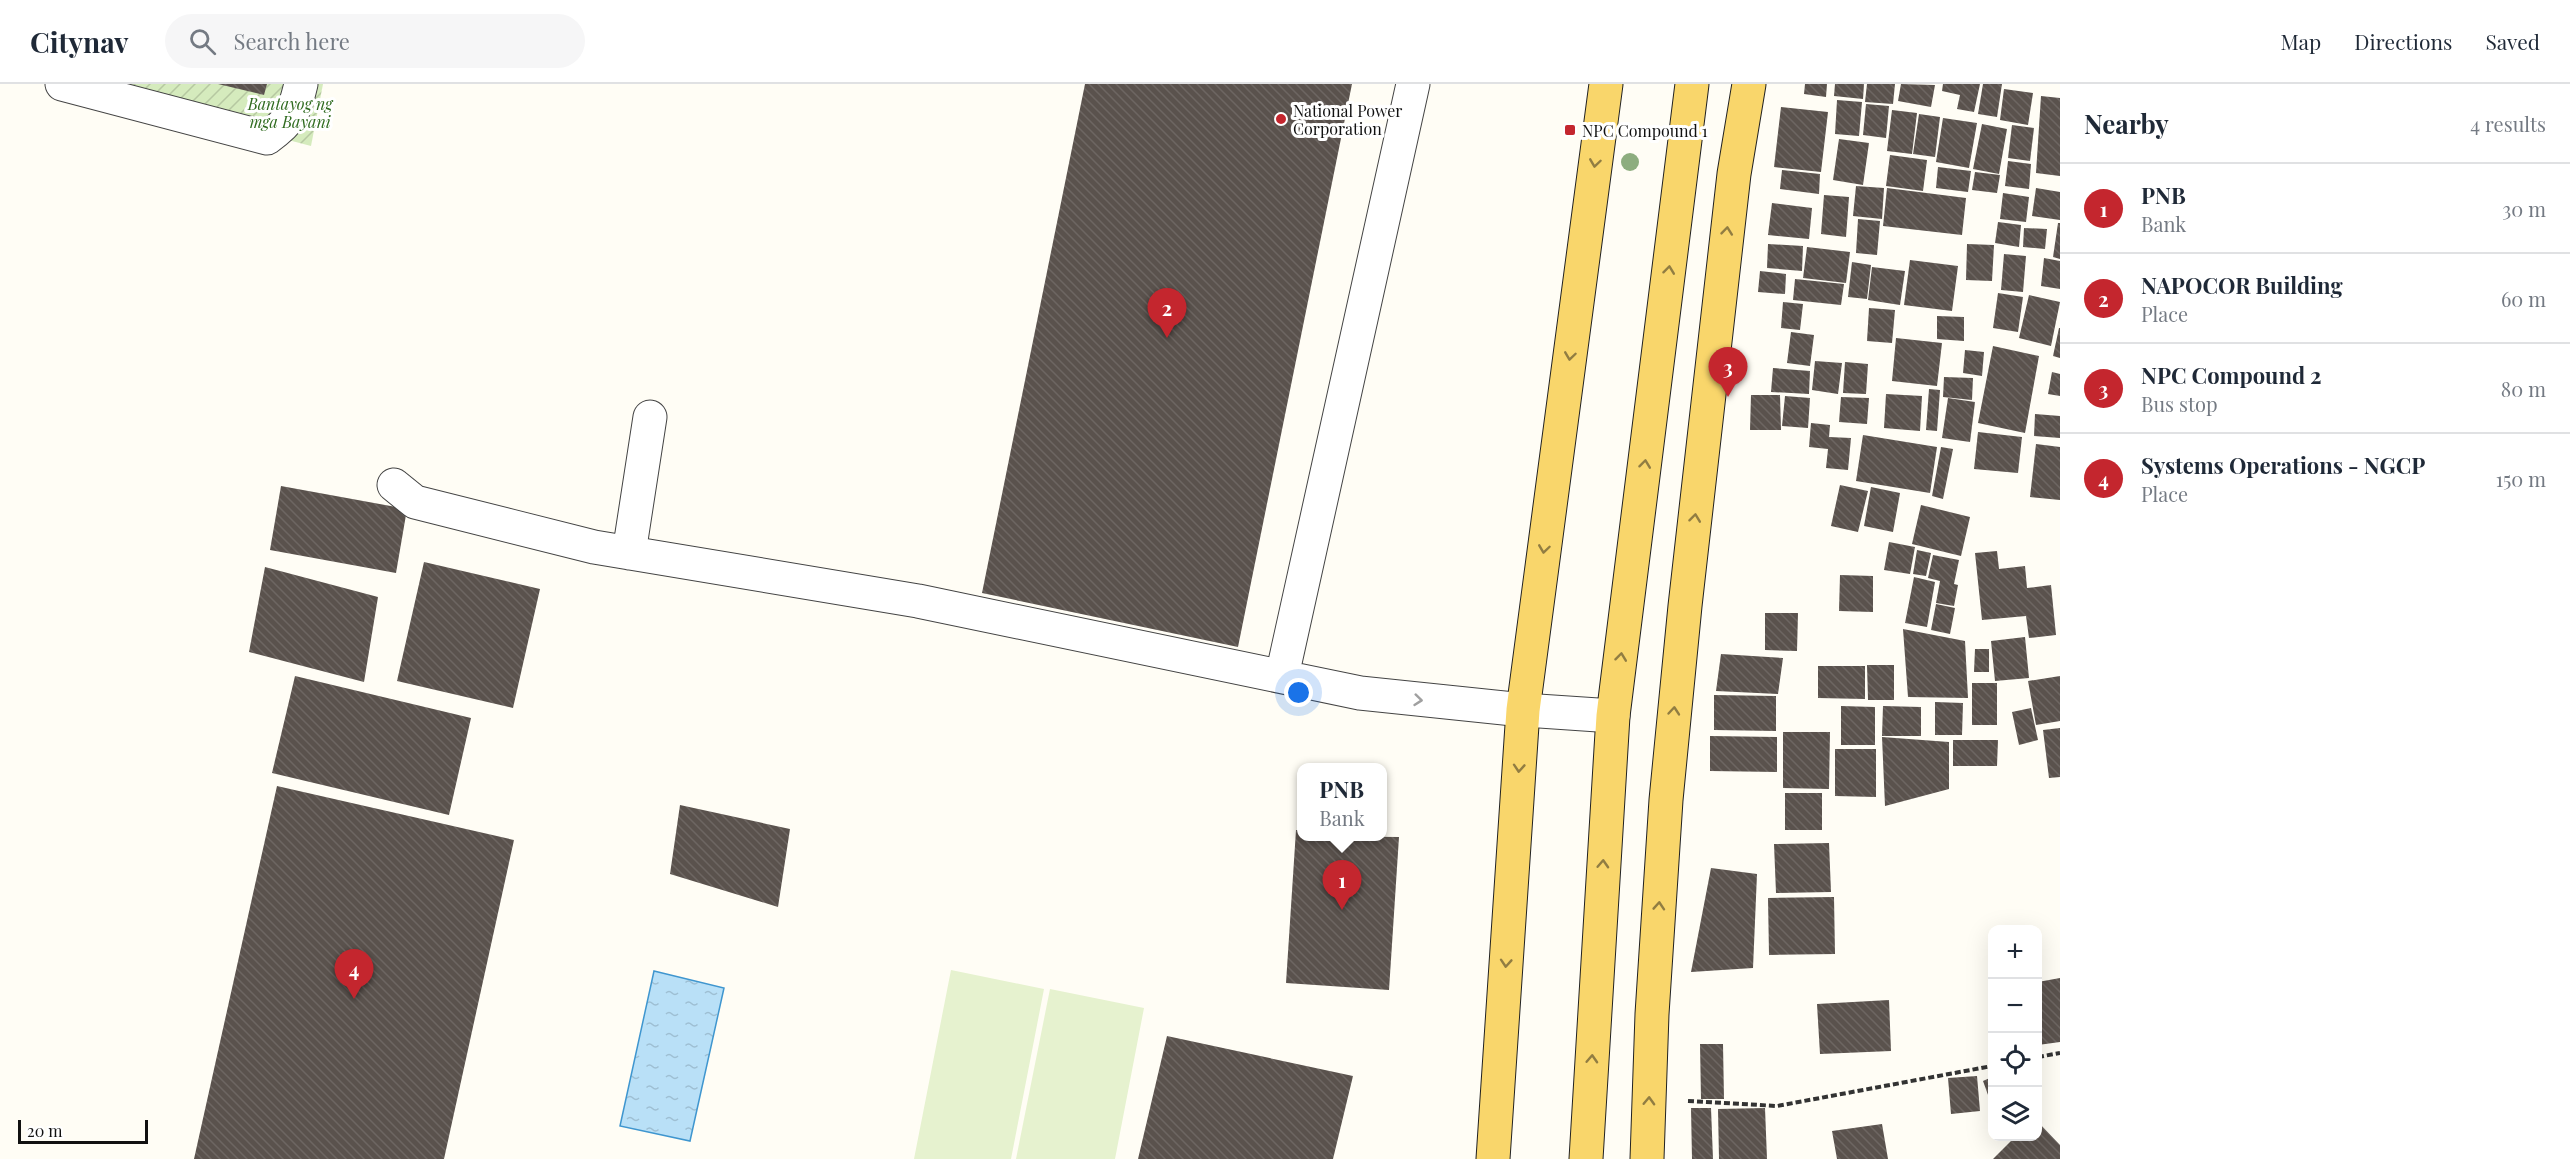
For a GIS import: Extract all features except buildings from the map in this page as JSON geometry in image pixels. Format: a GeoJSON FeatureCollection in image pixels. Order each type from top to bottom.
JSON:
{"type":"FeatureCollection","features":[{"type":"Feature","properties":{"kind":"main road"},"geometry":{"type":"LineString","coordinates":[[1493,1159],[1523,710],[1606,84]]}},
{"type":"Feature","properties":{"kind":"main road"},"geometry":{"type":"LineString","coordinates":[[1586,1159],[1613,716],[1692,84]]}},
{"type":"Feature","properties":{"kind":"main road"},"geometry":{"type":"LineString","coordinates":[[1647,1159],[1652,1014],[1666,800],[1684,606],[1734,174],[1749,84]]}},
{"type":"Feature","properties":{"kind":"lane"},"geometry":{"type":"LineString","coordinates":[[62,84],[267,138],[285,125],[294,113],[301,84]]}},
{"type":"Feature","properties":{"kind":"lane"},"geometry":{"type":"LineString","coordinates":[[1282,676],[1413,84]]}},
{"type":"Feature","properties":{"kind":"lane"},"geometry":{"type":"LineString","coordinates":[[629,553],[650,417]]}},
{"type":"Feature","properties":{"kind":"lane"},"geometry":{"type":"LineString","coordinates":[[394,485],[415,502],[594,547],[918,601],[1377,695],[1523,710],[1613,716]]}},
{"type":"Feature","properties":{"kind":"path"},"geometry":{"type":"LineString","coordinates":[[2042,1056],[2060,1053]]}},
{"type":"Feature","properties":{"kind":"path"},"geometry":{"type":"LineString","coordinates":[[1649,1099],[1777,1106],[1988,1067]]}},
{"type":"Feature","properties":{"kind":"green space","name":"Bantayog ng mga Bayani"},"geometry":{"type":"Polygon","coordinates":[[[77,84],[323,84],[311,146],[77,84]]]}},
{"type":"Feature","properties":{"kind":"green space"},"geometry":{"type":"Polygon","coordinates":[[[951,970],[1044,989],[1011,1159],[914,1159],[951,970]]]}},
{"type":"Feature","properties":{"kind":"green space"},"geometry":{"type":"Polygon","coordinates":[[[1050,989],[1144,1008],[1115,1159],[1016,1159],[1050,989]]]}},
{"type":"Feature","properties":{"kind":"water"},"geometry":{"type":"Polygon","coordinates":[[[654,971],[724,988],[690,1141],[620,1126],[654,971]]]}},
{"type":"Feature","properties":{"kind":"place","name":"National Power Corporation"},"geometry":{"type":"Point","coordinates":[1281,119]}},
{"type":"Feature","properties":{"kind":"place","name":"NPC Compound 1"},"geometry":{"type":"Point","coordinates":[1570,130]}},
{"type":"Feature","properties":{"kind":"place","name":"NAPOCOR Building"},"geometry":{"type":"Point","coordinates":[1167,338]}},
{"type":"Feature","properties":{"kind":"place","name":"NPC Compound 2"},"geometry":{"type":"Point","coordinates":[1728,397]}},
{"type":"Feature","properties":{"kind":"place","name":"PNB"},"geometry":{"type":"Point","coordinates":[1342,910]}},
{"type":"Feature","properties":{"kind":"place","name":"Systems Operations - NGCP"},"geometry":{"type":"Point","coordinates":[354,999]}}]}
